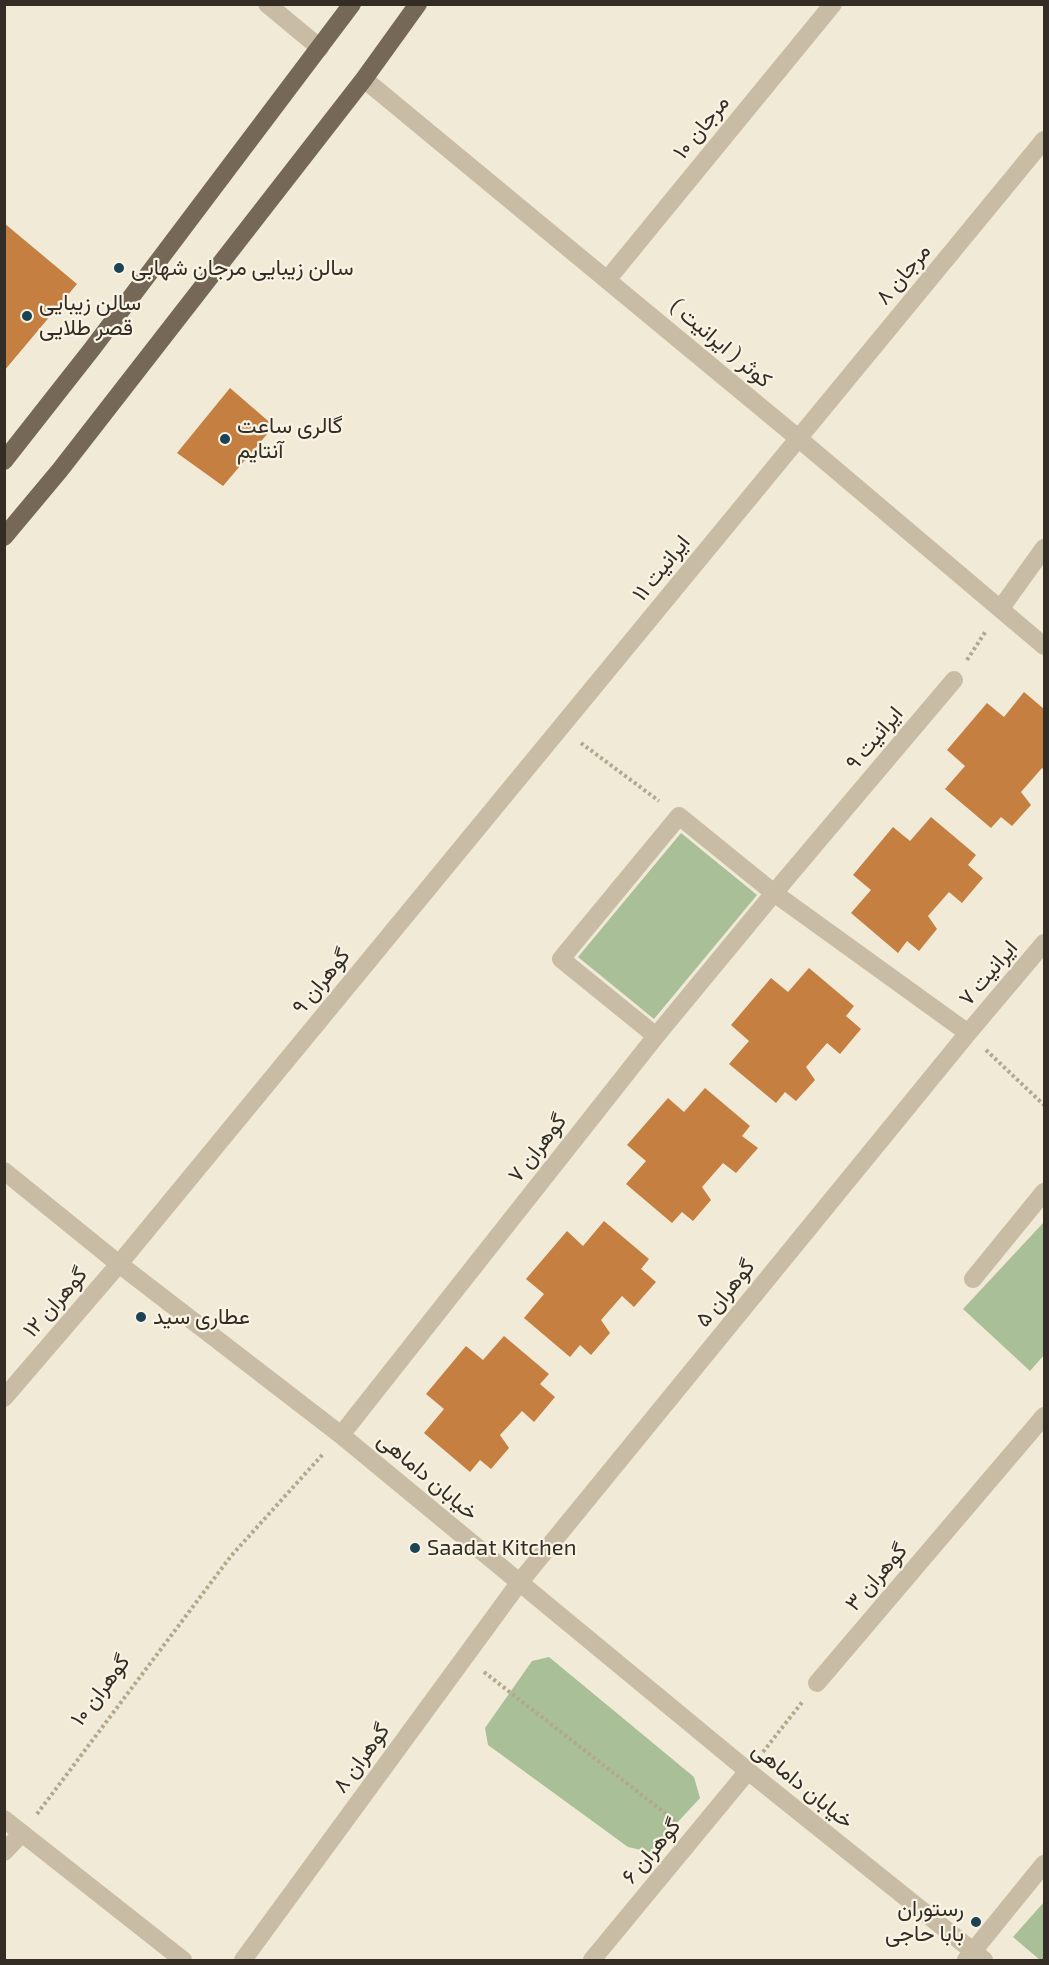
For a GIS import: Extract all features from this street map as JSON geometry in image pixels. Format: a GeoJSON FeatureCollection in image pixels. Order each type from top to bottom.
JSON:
{"type":"FeatureCollection","features":[{"type":"Feature","properties":{"kind":"main road"},"geometry":{"type":"LineString","coordinates":[[4,461],[33,426],[352,4]]}},
{"type":"Feature","properties":{"kind":"main road"},"geometry":{"type":"LineString","coordinates":[[4,537],[60,470],[364,79],[418,4]]}},
{"type":"Feature","properties":{"kind":"street"},"geometry":{"type":"LineString","coordinates":[[267,4],[320,48]]}},
{"type":"Feature","properties":{"kind":"street","name":"مرجان ۱۰"},"geometry":{"type":"LineString","coordinates":[[607,280],[832,4]]}},
{"type":"Feature","properties":{"kind":"street","name":"کوثر ( ایرانیت )"},"geometry":{"type":"LineString","coordinates":[[364,79],[798,438],[1044,646]]}},
{"type":"Feature","properties":{"kind":"street","name":"مرجان ۸"},"geometry":{"type":"LineString","coordinates":[[798,438],[1044,140]]}},
{"type":"Feature","properties":{"kind":"street","name":"ایرانیت ۱۱"},"geometry":{"type":"LineString","coordinates":[[560,728],[798,438]]}},
{"type":"Feature","properties":{"kind":"street"},"geometry":{"type":"LineString","coordinates":[[1001,608],[1044,548]]}},
{"type":"Feature","properties":{"kind":"street","name":"ایرانیت ۹"},"geometry":{"type":"LineString","coordinates":[[774,893],[954,680]]}},
{"type":"Feature","properties":{"kind":"street","name":"گوهران ۹"},"geometry":{"type":"LineString","coordinates":[[119,1264],[560,728]]}},
{"type":"Feature","properties":{"kind":"street"},"geometry":{"type":"LineString","coordinates":[[656,1036],[561,959],[679,816],[774,893],[968,1034]]}},
{"type":"Feature","properties":{"kind":"street","name":"گوهران ۷"},"geometry":{"type":"LineString","coordinates":[[341,1435],[656,1036],[774,893]]}},
{"type":"Feature","properties":{"kind":"street","name":"ایرانیت ۷"},"geometry":{"type":"LineString","coordinates":[[968,1034],[1044,944]]}},
{"type":"Feature","properties":{"kind":"street","name":"گوهران ۵"},"geometry":{"type":"LineString","coordinates":[[519,1583],[968,1034]]}},
{"type":"Feature","properties":{"kind":"street","name":"خیابان داماهی"},"geometry":{"type":"LineString","coordinates":[[4,1171],[119,1264],[341,1435],[974,1958]]}},
{"type":"Feature","properties":{"kind":"street"},"geometry":{"type":"LineString","coordinates":[[973,1279],[1044,1192]]}},
{"type":"Feature","properties":{"kind":"street","name":"گوهران ۱۲"},"geometry":{"type":"LineString","coordinates":[[4,1398],[119,1264]]}},
{"type":"Feature","properties":{"kind":"street","name":"گوهران ۳"},"geometry":{"type":"LineString","coordinates":[[817,1683],[1044,1416]]}},
{"type":"Feature","properties":{"kind":"street","name":"گوهران ۸"},"geometry":{"type":"LineString","coordinates":[[243,1960],[519,1583]]}},
{"type":"Feature","properties":{"kind":"street","name":"گوهران ۶"},"geometry":{"type":"LineString","coordinates":[[592,1960],[748,1772]]}},
{"type":"Feature","properties":{"kind":"street"},"geometry":{"type":"LineString","coordinates":[[4,1819],[183,1960]]}},
{"type":"Feature","properties":{"kind":"street"},"geometry":{"type":"LineString","coordinates":[[4,1852],[22,1833]]}},
{"type":"Feature","properties":{"kind":"street"},"geometry":{"type":"LineString","coordinates":[[974,1958],[1044,1864]]}},
{"type":"Feature","properties":{"kind":"path"},"geometry":{"type":"LineString","coordinates":[[954,680],[1001,608]]}},
{"type":"Feature","properties":{"kind":"path"},"geometry":{"type":"LineString","coordinates":[[560,728],[679,816]]}},
{"type":"Feature","properties":{"kind":"path"},"geometry":{"type":"LineString","coordinates":[[968,1034],[1044,1105]]}},
{"type":"Feature","properties":{"kind":"path","name":"گوهران ۱۰"},"geometry":{"type":"LineString","coordinates":[[22,1833],[231,1556],[341,1435]]}},
{"type":"Feature","properties":{"kind":"path"},"geometry":{"type":"LineString","coordinates":[[465,1657],[695,1836]]}},
{"type":"Feature","properties":{"kind":"path"},"geometry":{"type":"LineString","coordinates":[[748,1772],[817,1683]]}},
{"type":"Feature","properties":{"kind":"green space"},"geometry":{"type":"Polygon","coordinates":[[[681,833],[757,895],[654,1019],[578,957],[681,833]]]}},
{"type":"Feature","properties":{"kind":"green space"},"geometry":{"type":"Polygon","coordinates":[[[1044,1222],[1044,1355],[1030,1371],[963,1309],[1044,1222]]]}},
{"type":"Feature","properties":{"kind":"green space"},"geometry":{"type":"Polygon","coordinates":[[[549,1657],[694,1777],[700,1798],[650,1852],[628,1847],[488,1745],[485,1728],[532,1661],[549,1657]]]}},
{"type":"Feature","properties":{"kind":"green space"},"geometry":{"type":"Polygon","coordinates":[[[1044,1902],[1044,1960],[1040,1960],[1013,1937],[1044,1902]]]}},
{"type":"Feature","properties":{"kind":"building","name":"سالن زیبایی قصر طلایی"},"geometry":{"type":"Polygon","coordinates":[[[4,223],[77,284],[4,371],[4,223]]]}},
{"type":"Feature","properties":{"kind":"building","name":"گالری ساعت آنتایم"},"geometry":{"type":"Polygon","coordinates":[[[230,388],[274,426],[223,486],[177,453],[230,388]]]}},
{"type":"Feature","properties":{"kind":"building"},"geometry":{"type":"Polygon","coordinates":[[[1024,692],[1044,709],[1044,770],[1042,768],[1021,792],[1031,805],[1012,826],[1001,817],[991,828],[945,789],[965,766],[947,750],[987,703],[1004,717],[1024,692]]]}},
{"type":"Feature","properties":{"kind":"building"},"geometry":{"type":"Polygon","coordinates":[[[931,817],[976,855],[968,865],[983,878],[962,903],[949,892],[928,916],[937,929],[919,951],[907,941],[898,953],[851,913],[871,890],[853,875],[893,827],[910,841],[931,817]]]}},
{"type":"Feature","properties":{"kind":"building"},"geometry":{"type":"Polygon","coordinates":[[[809,968],[854,1006],[846,1016],[861,1029],[840,1054],[827,1043],[806,1067],[815,1080],[796,1101],[785,1092],[776,1103],[729,1064],[749,1041],[731,1025],[771,978],[788,992],[809,968]]]}},
{"type":"Feature","properties":{"kind":"building"},"geometry":{"type":"Polygon","coordinates":[[[705,1088],[750,1126],[742,1136],[758,1148],[736,1173],[723,1163],[702,1187],[711,1200],[693,1221],[682,1212],[672,1223],[626,1184],[646,1161],[627,1145],[668,1098],[684,1112],[705,1088]]]}},
{"type":"Feature","properties":{"kind":"building"},"geometry":{"type":"Polygon","coordinates":[[[604,1221],[649,1259],[641,1269],[656,1282],[634,1307],[622,1296],[601,1320],[610,1333],[591,1355],[580,1345],[570,1357],[524,1318],[544,1294],[526,1279],[567,1231],[583,1246],[604,1221]]]}},
{"type":"Feature","properties":{"kind":"building"},"geometry":{"type":"Polygon","coordinates":[[[504,1336],[549,1374],[540,1384],[555,1397],[534,1422],[522,1411],[500,1435],[509,1448],[491,1469],[480,1460],[470,1472],[424,1433],[444,1409],[426,1394],[466,1346],[483,1360],[504,1336]]]}},
{"type":"Feature","properties":{"kind":"place","name":"سالن زیبایی مرجان شهابی"},"geometry":{"type":"Point","coordinates":[119,268]}},
{"type":"Feature","properties":{"kind":"place","name":"سالن زیبایی قصر طلایی"},"geometry":{"type":"Point","coordinates":[27,316]}},
{"type":"Feature","properties":{"kind":"place","name":"گالری ساعت آنتایم"},"geometry":{"type":"Point","coordinates":[225,439]}},
{"type":"Feature","properties":{"kind":"place","name":"عطاری سید"},"geometry":{"type":"Point","coordinates":[141,1317]}},
{"type":"Feature","properties":{"kind":"place","name":"Saadat Kitchen"},"geometry":{"type":"Point","coordinates":[415,1548]}},
{"type":"Feature","properties":{"kind":"place","name":"رستوران بابا حاجی"},"geometry":{"type":"Point","coordinates":[976,1922]}}]}
